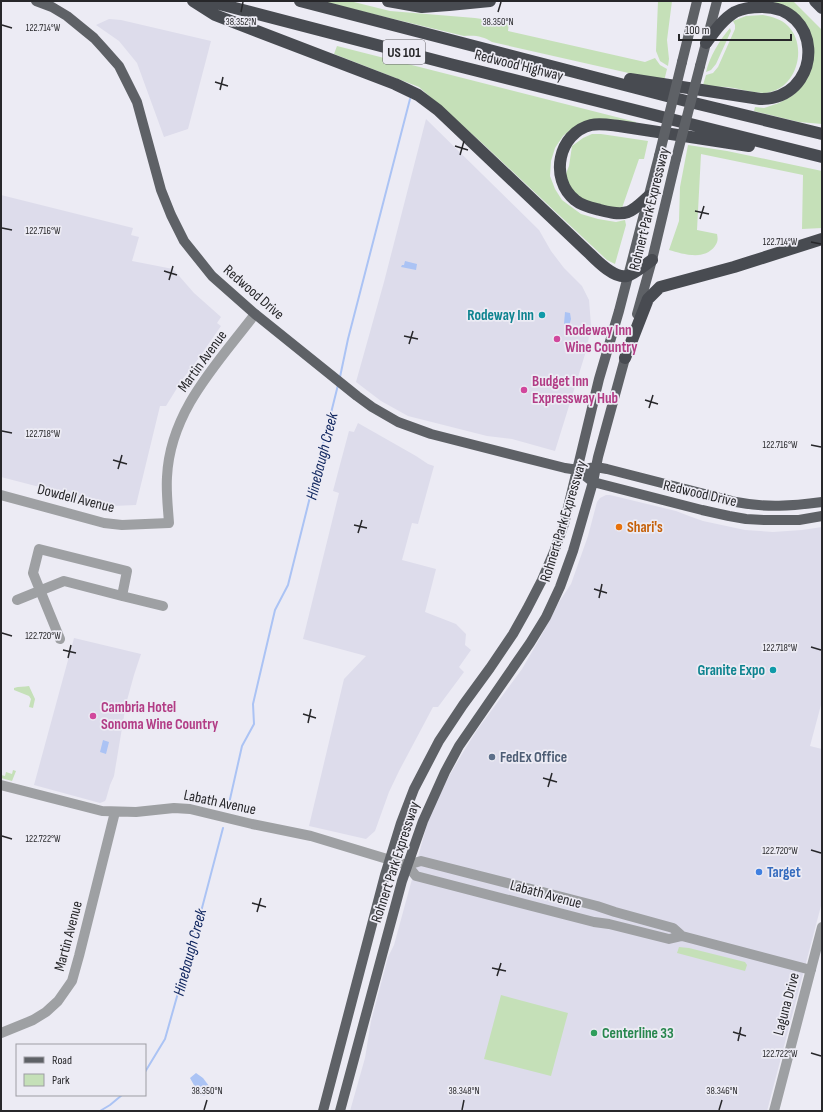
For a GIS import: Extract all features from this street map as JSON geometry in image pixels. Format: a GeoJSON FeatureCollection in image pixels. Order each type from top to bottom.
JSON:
{"type":"FeatureCollection","features":[{"type":"Feature","properties":{"kind":"highway"},"geometry":{"type":"LineString","coordinates":[[193,1],[215,15],[395,84],[418,95],[438,110],[600,263],[619,276],[628,276],[652,260]]}},
{"type":"Feature","properties":{"kind":"highway","name":"Redwood Highway"},"geometry":{"type":"LineString","coordinates":[[208,1],[450,64],[821,157]]}},
{"type":"Feature","properties":{"kind":"highway","name":"Redwood Highway"},"geometry":{"type":"LineString","coordinates":[[300,1],[683,100],[822,134]]}},
{"type":"Feature","properties":{"kind":"highway"},"geometry":{"type":"LineString","coordinates":[[388,1],[422,7],[490,1]]}},
{"type":"Feature","properties":{"kind":"highway"},"geometry":{"type":"LineString","coordinates":[[815,1],[822,8]]}},
{"type":"Feature","properties":{"kind":"highway"},"geometry":{"type":"LineString","coordinates":[[556,67],[760,99],[772,98],[783,94],[794,87],[801,79],[807,66],[810,53],[808,40],[798,20],[777,8],[768,7],[755,7],[735,12],[723,22],[706,43]]}},
{"type":"Feature","properties":{"kind":"highway"},"geometry":{"type":"LineString","coordinates":[[649,196],[628,212],[621,213],[607,212],[586,207],[576,201],[568,193],[562,182],[559,170],[560,158],[569,139],[583,128],[602,124],[821,157]]}},
{"type":"Feature","properties":{"kind":"highway"},"geometry":{"type":"LineString","coordinates":[[625,358],[648,299],[660,287],[734,267],[822,239]]}},
{"type":"Feature","properties":{"kind":"main road","name":"Redwood Drive"},"geometry":{"type":"LineString","coordinates":[[36,1],[52,7],[67,16],[94,38],[119,66],[137,102],[161,190],[171,215],[184,241],[212,276],[255,314],[348,390],[372,407],[407,426],[431,434],[565,468],[578,470],[596,467],[750,505],[786,506],[822,502]]}},
{"type":"Feature","properties":{"kind":"main road","name":"Rohnert Park Expressway"},"geometry":{"type":"LineString","coordinates":[[323,1111],[390,859],[401,823],[414,789],[440,741],[463,705],[513,634],[542,580],[564,524],[599,379],[619,311],[649,196],[697,1]]}},
{"type":"Feature","properties":{"kind":"main road","name":"Rohnert Park Expressway"},"geometry":{"type":"LineString","coordinates":[[340,1111],[407,865],[423,821],[445,772],[459,746],[530,643],[546,617],[560,587],[573,551],[593,482],[652,260],[676,159],[717,1]]}},
{"type":"Feature","properties":{"kind":"main road","name":"Redwood Drive"},"geometry":{"type":"LineString","coordinates":[[578,470],[593,482],[702,510],[746,519],[799,520],[822,516]]}},
{"type":"Feature","properties":{"kind":"main road"},"geometry":{"type":"LineString","coordinates":[[490,668],[505,678]]}},
{"type":"Feature","properties":{"kind":"street","name":"Martin Avenue"},"geometry":{"type":"LineString","coordinates":[[169,523],[167,478],[169,457],[173,439],[188,404],[255,314]]}},
{"type":"Feature","properties":{"kind":"street","name":"Dowdell Avenue"},"geometry":{"type":"LineString","coordinates":[[1,495],[104,523],[122,525],[169,523]]}},
{"type":"Feature","properties":{"kind":"street"},"geometry":{"type":"LineString","coordinates":[[60,639],[33,573],[39,549],[127,571],[122,596]]}},
{"type":"Feature","properties":{"kind":"street"},"geometry":{"type":"LineString","coordinates":[[17,600],[64,581],[163,606]]}},
{"type":"Feature","properties":{"kind":"street","name":"Labath Avenue"},"geometry":{"type":"LineString","coordinates":[[1,785],[102,811],[136,812],[174,808],[190,809],[300,834],[390,859],[407,865],[416,876],[590,921],[609,924],[669,939],[682,936]]}},
{"type":"Feature","properties":{"kind":"street","name":"Martin Avenue"},"geometry":{"type":"LineString","coordinates":[[1,1033],[33,1020],[46,1012],[58,1001],[72,981],[116,812]]}},
{"type":"Feature","properties":{"kind":"street","name":"Labath Avenue"},"geometry":{"type":"LineString","coordinates":[[407,865],[420,861],[597,906],[673,928],[682,936],[811,970]]}},
{"type":"Feature","properties":{"kind":"street","name":"Laguna Drive"},"geometry":{"type":"LineString","coordinates":[[774,1111],[822,928]]}},
{"type":"Feature","properties":{"kind":"shaded area"},"geometry":{"type":"Polygon","coordinates":[[[109,19],[121,20],[211,41],[188,129],[164,137],[137,63],[119,41],[96,25],[109,19]]]}},
{"type":"Feature","properties":{"kind":"shaded area"},"geometry":{"type":"Polygon","coordinates":[[[426,119],[539,230],[551,251],[564,268],[582,286],[589,300],[591,325],[587,348],[555,451],[512,439],[487,436],[408,416],[381,401],[356,382],[384,282],[426,119]]]}},
{"type":"Feature","properties":{"kind":"shaded area"},"geometry":{"type":"Polygon","coordinates":[[[1,195],[133,228],[131,235],[139,237],[132,261],[173,269],[194,293],[221,317],[217,323],[221,326],[182,380],[166,406],[160,406],[136,505],[113,506],[1,477],[1,195]]]}},
{"type":"Feature","properties":{"kind":"shaded area"},"geometry":{"type":"Polygon","coordinates":[[[358,423],[428,464],[434,466],[418,524],[412,523],[402,560],[436,569],[425,612],[456,624],[466,634],[465,645],[471,650],[459,667],[464,672],[438,707],[433,707],[389,792],[375,831],[366,839],[309,826],[344,679],[366,656],[303,639],[339,493],[333,491],[349,431],[354,432],[358,423]]]}},
{"type":"Feature","properties":{"kind":"shaded area"},"geometry":{"type":"Polygon","coordinates":[[[606,495],[676,511],[703,521],[745,530],[773,532],[822,527],[822,701],[810,746],[822,749],[822,902],[767,1111],[350,1111],[365,1058],[371,1021],[388,957],[394,945],[432,810],[462,754],[477,730],[522,669],[559,602],[571,584],[588,536],[597,502],[600,498],[606,495]]]}},
{"type":"Feature","properties":{"kind":"shaded area"},"geometry":{"type":"Polygon","coordinates":[[[74,638],[141,654],[126,704],[114,776],[105,801],[100,803],[34,785],[74,638]]]}},
{"type":"Feature","properties":{"kind":"green space"},"geometry":{"type":"Polygon","coordinates":[[[319,1],[350,1],[390,11],[475,18],[509,23],[508,31],[645,62],[655,58],[660,65],[667,69],[664,81],[492,42],[479,36],[464,36],[319,1]]]}},
{"type":"Feature","properties":{"kind":"green space"},"geometry":{"type":"Polygon","coordinates":[[[658,1],[672,1],[667,40],[669,59],[668,66],[660,61],[656,51],[658,1]]]}},
{"type":"Feature","properties":{"kind":"green space"},"geometry":{"type":"Polygon","coordinates":[[[768,1],[793,1],[822,30],[822,124],[799,122],[754,111],[755,107],[764,108],[779,103],[792,96],[807,78],[811,67],[791,11],[776,3],[768,1]]]}},
{"type":"Feature","properties":{"kind":"green space"},"geometry":{"type":"Polygon","coordinates":[[[763,15],[783,22],[794,34],[797,42],[798,52],[795,70],[784,85],[776,90],[761,93],[730,87],[703,85],[706,75],[713,73],[718,67],[735,29],[733,21],[746,16],[763,15]]]}},
{"type":"Feature","properties":{"kind":"green space"},"geometry":{"type":"Polygon","coordinates":[[[730,28],[731,31],[716,64],[711,70],[706,72],[715,49],[730,28]]]}},
{"type":"Feature","properties":{"kind":"green space"},"geometry":{"type":"Polygon","coordinates":[[[337,46],[636,122],[635,125],[570,130],[563,136],[555,148],[551,161],[550,176],[555,189],[562,200],[581,214],[616,222],[625,220],[626,225],[615,264],[607,260],[482,143],[419,87],[334,54],[337,46]]]}},
{"type":"Feature","properties":{"kind":"green space"},"geometry":{"type":"Polygon","coordinates":[[[592,134],[648,141],[644,159],[639,159],[622,208],[602,206],[588,202],[577,196],[567,182],[565,176],[569,166],[572,146],[583,138],[592,134]]]}},
{"type":"Feature","properties":{"kind":"green space"},"geometry":{"type":"Polygon","coordinates":[[[688,145],[727,151],[822,171],[822,228],[802,229],[803,175],[701,154],[697,230],[717,234],[717,242],[710,251],[699,255],[669,250],[679,221],[680,187],[688,145]]]}},
{"type":"Feature","properties":{"kind":"green space"},"geometry":{"type":"Polygon","coordinates":[[[29,686],[35,699],[33,708],[29,707],[31,699],[29,696],[14,690],[16,687],[29,686]]]}},
{"type":"Feature","properties":{"kind":"green space"},"geometry":{"type":"Polygon","coordinates":[[[13,770],[16,771],[12,781],[1,778],[1,775],[5,776],[6,772],[12,774],[13,770]]]}},
{"type":"Feature","properties":{"kind":"green space"},"geometry":{"type":"Polygon","coordinates":[[[679,947],[689,948],[745,962],[747,965],[745,971],[677,953],[679,947]]]}},
{"type":"Feature","properties":{"kind":"green space"},"geometry":{"type":"Polygon","coordinates":[[[501,995],[568,1013],[551,1076],[484,1059],[501,995]]]}},
{"type":"Feature","properties":{"kind":"water"},"geometry":{"type":"Polygon","coordinates":[[[405,261],[417,264],[416,270],[401,267],[404,265],[405,261]]]}},
{"type":"Feature","properties":{"kind":"water"},"geometry":{"type":"Polygon","coordinates":[[[565,312],[570,313],[571,319],[569,326],[564,324],[565,312]]]}},
{"type":"Feature","properties":{"kind":"water"},"geometry":{"type":"Polygon","coordinates":[[[103,740],[109,742],[106,754],[100,752],[103,740]]]}},
{"type":"Feature","properties":{"kind":"water"},"geometry":{"type":"Polygon","coordinates":[[[196,1073],[203,1078],[209,1086],[211,1086],[212,1090],[204,1096],[200,1094],[201,1093],[195,1087],[190,1078],[196,1073]]]}},
{"type":"Feature","properties":{"kind":"waterway","name":"Hinebaugh Creek"},"geometry":{"type":"LineString","coordinates":[[340,377],[348,339],[410,99]]}},
{"type":"Feature","properties":{"kind":"waterway","name":"Hinebaugh Creek"},"geometry":{"type":"LineString","coordinates":[[228,808],[242,746],[254,724],[253,704],[275,610],[288,585],[338,385]]}},
{"type":"Feature","properties":{"kind":"waterway","name":"Hinebaugh Creek"},"geometry":{"type":"LineString","coordinates":[[146,1070],[165,1039],[223,828]]}},
{"type":"Feature","properties":{"kind":"waterway","name":"Hinebaugh Creek"},"geometry":{"type":"LineString","coordinates":[[100,1111],[121,1096]]}},
{"type":"Feature","properties":{"kind":"place","name":"Rodeway Inn"},"geometry":{"type":"Point","coordinates":[542,315]}},
{"type":"Feature","properties":{"kind":"place","name":"Rodeway Inn Wine Country"},"geometry":{"type":"Point","coordinates":[557,339]}},
{"type":"Feature","properties":{"kind":"place","name":"Budget Inn Expressway Hub"},"geometry":{"type":"Point","coordinates":[524,390]}},
{"type":"Feature","properties":{"kind":"place","name":"Shari's"},"geometry":{"type":"Point","coordinates":[619,527]}},
{"type":"Feature","properties":{"kind":"place","name":"Granite Expo"},"geometry":{"type":"Point","coordinates":[773,670]}},
{"type":"Feature","properties":{"kind":"place","name":"Cambria Hotel Sonoma Wine Country"},"geometry":{"type":"Point","coordinates":[93,716]}},
{"type":"Feature","properties":{"kind":"place","name":"FedEx Office"},"geometry":{"type":"Point","coordinates":[492,757]}},
{"type":"Feature","properties":{"kind":"place","name":"Target"},"geometry":{"type":"Point","coordinates":[759,872]}},
{"type":"Feature","properties":{"kind":"place","name":"Centerline 33"},"geometry":{"type":"Point","coordinates":[594,1033]}}]}
